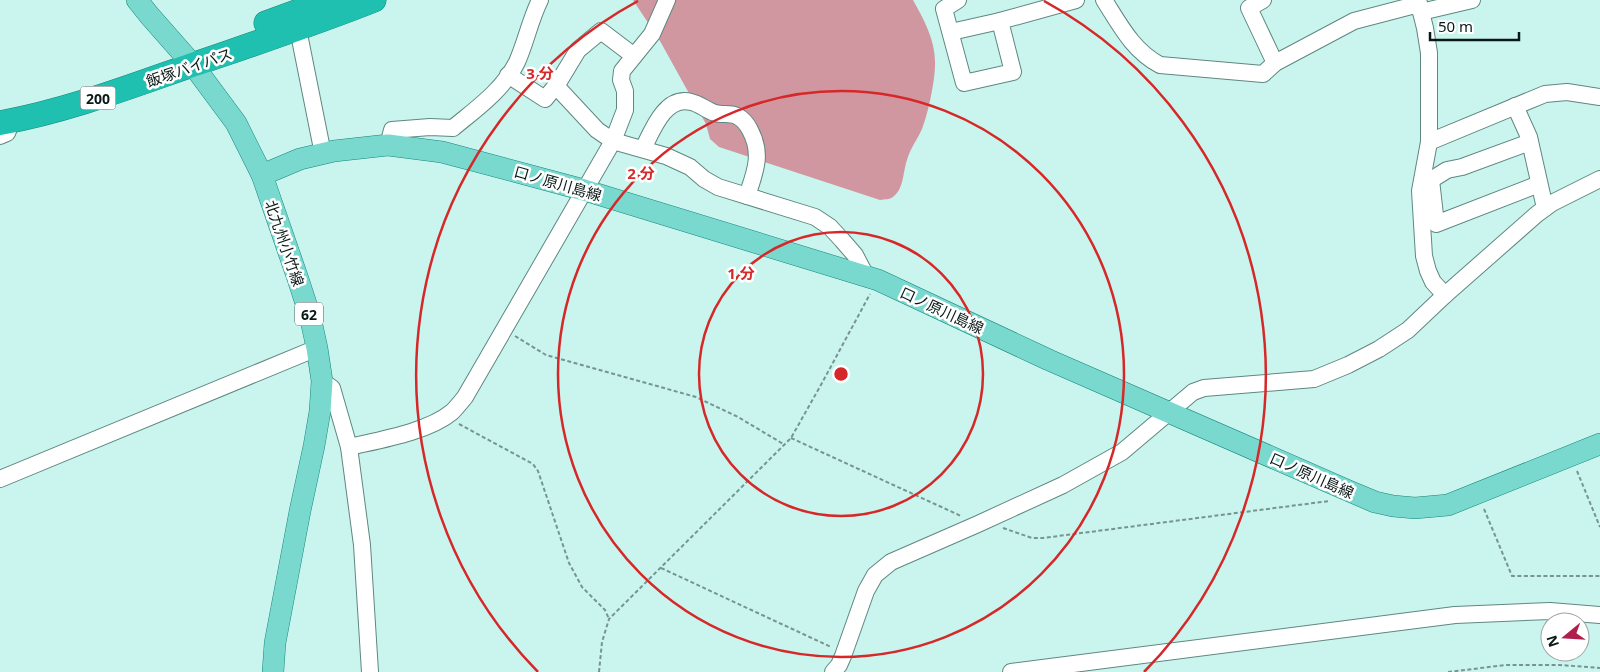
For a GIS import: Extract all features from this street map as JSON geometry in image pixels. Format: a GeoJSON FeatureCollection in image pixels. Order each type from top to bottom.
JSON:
{"type":"FeatureCollection","features":[{"type":"Feature","properties":{"kind":"highway","name":"200"},"geometry":{"type":"LineString","coordinates":[[3,121],[98,85],[188,59],[329,0]]}},
{"type":"Feature","properties":{"kind":"highway","name":"飯塚バイパス"},"geometry":{"type":"LineString","coordinates":[[188,59],[298,29],[374,0]]}},
{"type":"Feature","properties":{"kind":"main road","name":"北九州小竹線"},"geometry":{"type":"LineString","coordinates":[[137,0],[188,59],[236,124],[262,175],[310,316],[317,348],[322,380],[314,446],[277,633],[273,672]]}},
{"type":"Feature","properties":{"kind":"main road","name":"口ノ原川島線"},"geometry":{"type":"LineString","coordinates":[[262,175],[300,159],[388,144],[442,152],[584,190],[872,278],[1049,360],[1375,502],[1415,508],[1448,505],[1600,444]]}},
{"type":"Feature","properties":{"kind":"street"},"geometry":{"type":"LineString","coordinates":[[388,144],[392,130],[430,127],[453,128],[501,86],[516,62],[540,0]]}},
{"type":"Feature","properties":{"kind":"street"},"geometry":{"type":"LineString","coordinates":[[349,447],[396,436],[432,424],[452,412],[465,397],[613,141],[625,110],[625,91],[621,80],[622,71],[652,34],[667,0]]}},
{"type":"Feature","properties":{"kind":"street"},"geometry":{"type":"LineString","coordinates":[[958,0],[944,9],[964,83],[1013,72],[1000,20]]}},
{"type":"Feature","properties":{"kind":"street"},"geometry":{"type":"LineString","coordinates":[[950,32],[1076,0]]}},
{"type":"Feature","properties":{"kind":"street"},"geometry":{"type":"LineString","coordinates":[[1104,0],[1132,44],[1148,59],[1160,65],[1269,68],[1354,21],[1420,5],[1472,0]]}},
{"type":"Feature","properties":{"kind":"street"},"geometry":{"type":"LineString","coordinates":[[1263,0],[1249,8],[1269,68]]}},
{"type":"Feature","properties":{"kind":"street"},"geometry":{"type":"LineString","coordinates":[[1420,5],[1429,54],[1429,142],[1420,191],[1429,226]]}},
{"type":"Feature","properties":{"kind":"street"},"geometry":{"type":"LineString","coordinates":[[298,29],[323,154]]}},
{"type":"Feature","properties":{"kind":"street"},"geometry":{"type":"LineString","coordinates":[[508,75],[545,99],[556,86],[578,50],[601,31],[634,56]]}},
{"type":"Feature","properties":{"kind":"street"},"geometry":{"type":"LineString","coordinates":[[556,86],[597,130],[613,141],[643,149],[690,167],[704,179],[718,187],[815,217],[830,227],[872,278]]}},
{"type":"Feature","properties":{"kind":"street"},"geometry":{"type":"LineString","coordinates":[[1429,142],[1545,94],[1567,92],[1600,97]]}},
{"type":"Feature","properties":{"kind":"street"},"geometry":{"type":"LineString","coordinates":[[643,149],[663,112],[670,105],[678,102],[688,101],[721,115],[736,115],[746,122],[752,134],[758,155],[757,165],[747,196]]}},
{"type":"Feature","properties":{"kind":"street"},"geometry":{"type":"LineString","coordinates":[[1515,106],[1530,142],[1545,208]]}},
{"type":"Feature","properties":{"kind":"street"},"geometry":{"type":"LineString","coordinates":[[1446,295],[1433,282],[1424,256],[1429,226],[1431,180],[1447,170],[1462,167],[1530,142]]}},
{"type":"Feature","properties":{"kind":"street"},"geometry":{"type":"LineString","coordinates":[[833,672],[844,656],[866,591],[875,575],[891,562],[1063,485],[1122,452],[1193,392],[1204,388],[1314,379],[1348,365],[1378,349],[1408,330],[1545,208],[1600,179]]}},
{"type":"Feature","properties":{"kind":"street"},"geometry":{"type":"LineString","coordinates":[[1429,226],[1539,184]]}},
{"type":"Feature","properties":{"kind":"street"},"geometry":{"type":"LineString","coordinates":[[0,479],[317,348]]}},
{"type":"Feature","properties":{"kind":"street"},"geometry":{"type":"LineString","coordinates":[[322,380],[332,388],[349,447],[362,545],[370,672]]}},
{"type":"Feature","properties":{"kind":"street"},"geometry":{"type":"LineString","coordinates":[[1011,672],[1456,615],[1550,611],[1600,615]]}},
{"type":"Feature","properties":{"kind":"path"},"geometry":{"type":"LineString","coordinates":[[599,672],[602,642],[609,620],[791,438],[822,384],[872,278]]}},
{"type":"Feature","properties":{"kind":"path"},"geometry":{"type":"LineString","coordinates":[[504,330],[546,354],[696,398],[738,417],[785,445]]}},
{"type":"Feature","properties":{"kind":"path"},"geometry":{"type":"LineString","coordinates":[[445,416],[533,464],[538,471],[569,563],[582,587],[605,610],[609,620]]}},
{"type":"Feature","properties":{"kind":"path"},"geometry":{"type":"LineString","coordinates":[[791,438],[981,523],[1025,536],[1043,538],[1340,499],[1347,496],[1349,491]]}},
{"type":"Feature","properties":{"kind":"path"},"geometry":{"type":"LineString","coordinates":[[1571,456],[1600,527]]}},
{"type":"Feature","properties":{"kind":"path"},"geometry":{"type":"LineString","coordinates":[[1477,494],[1512,576],[1600,576]]}},
{"type":"Feature","properties":{"kind":"path"},"geometry":{"type":"LineString","coordinates":[[661,568],[827,644],[844,656]]}},
{"type":"Feature","properties":{"kind":"path"},"geometry":{"type":"LineString","coordinates":[[1448,672],[1506,665],[1560,665],[1600,668]]}},
{"type":"Feature","properties":{"kind":"shaded area"},"geometry":{"type":"Polygon","coordinates":[[[633,0],[913,0],[925,23],[934,48],[935,72],[924,123],[908,156],[900,189],[891,198],[880,200],[719,147],[710,139],[706,124],[660,41],[633,0]]]}}]}
